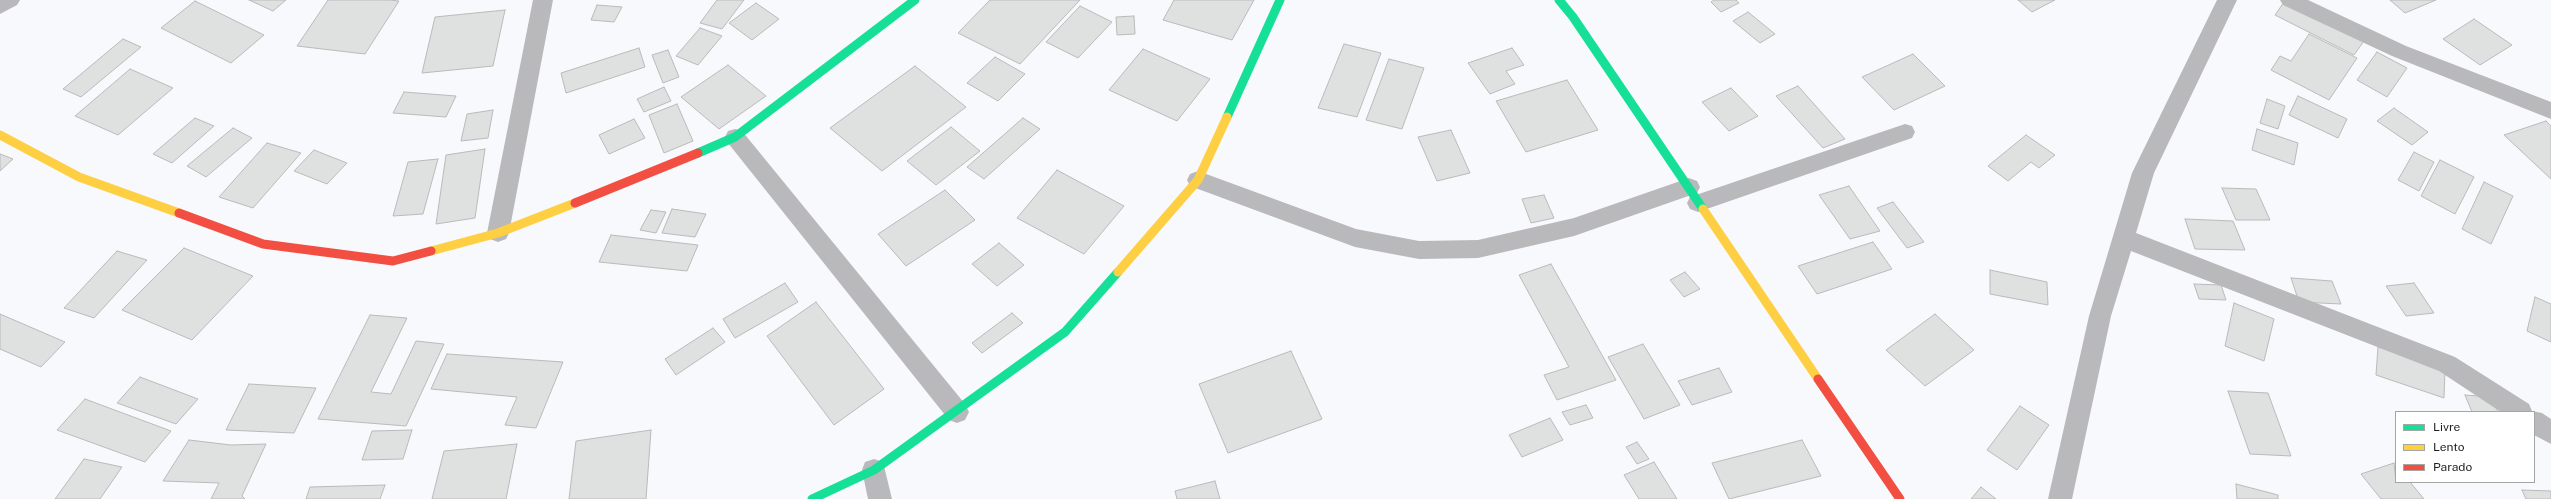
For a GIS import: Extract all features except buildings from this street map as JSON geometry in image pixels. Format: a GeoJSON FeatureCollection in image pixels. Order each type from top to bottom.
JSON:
{"type":"FeatureCollection","features":[{"type":"Feature","properties":{"kind":"street"},"geometry":{"type":"LineString","coordinates":[[0,7],[10,0]]}},
{"type":"Feature","properties":{"kind":"street"},"geometry":{"type":"LineString","coordinates":[[498,233],[543,0]]}},
{"type":"Feature","properties":{"kind":"street"},"geometry":{"type":"LineString","coordinates":[[0,135],[79,177],[263,244],[393,261],[498,233],[656,171],[735,137],[915,0]]}},
{"type":"Feature","properties":{"kind":"street"},"geometry":{"type":"LineString","coordinates":[[812,499],[874,470],[957,412],[1066,332],[1198,180],[1280,0]]}},
{"type":"Feature","properties":{"kind":"street"},"geometry":{"type":"LineString","coordinates":[[1559,0],[1573,17],[1900,499]]}},
{"type":"Feature","properties":{"kind":"street"},"geometry":{"type":"LineString","coordinates":[[2060,499],[2100,316],[2143,172],[2227,0]]}},
{"type":"Feature","properties":{"kind":"street"},"geometry":{"type":"LineString","coordinates":[[2290,0],[2399,51],[2551,111]]}},
{"type":"Feature","properties":{"kind":"street"},"geometry":{"type":"LineString","coordinates":[[1198,180],[1355,238],[1419,250],[1478,249],[1574,228],[1693,195],[1905,132]]}},
{"type":"Feature","properties":{"kind":"street"},"geometry":{"type":"LineString","coordinates":[[735,137],[957,412]]}},
{"type":"Feature","properties":{"kind":"street"},"geometry":{"type":"LineString","coordinates":[[2123,238],[2447,364],[2519,411]]}},
{"type":"Feature","properties":{"kind":"street"},"geometry":{"type":"LineString","coordinates":[[2535,422],[2551,433]]}},
{"type":"Feature","properties":{"kind":"street"},"geometry":{"type":"LineString","coordinates":[[874,470],[880,499]]}},
{"type":"Feature","properties":{"kind":"traffic: fast"},"geometry":{"type":"LineString","coordinates":[[698,153],[735,137],[915,0]]}},
{"type":"Feature","properties":{"kind":"traffic: fast"},"geometry":{"type":"LineString","coordinates":[[1227,117],[1280,0]]}},
{"type":"Feature","properties":{"kind":"traffic: fast"},"geometry":{"type":"LineString","coordinates":[[1559,0],[1573,17],[1703,209]]}},
{"type":"Feature","properties":{"kind":"traffic: fast"},"geometry":{"type":"LineString","coordinates":[[812,499],[874,470],[1065,332],[1118,272]]}},
{"type":"Feature","properties":{"kind":"traffic: slow"},"geometry":{"type":"LineString","coordinates":[[1118,272],[1198,180],[1227,117]]}},
{"type":"Feature","properties":{"kind":"traffic: slow"},"geometry":{"type":"LineString","coordinates":[[0,135],[79,177],[179,213]]}},
{"type":"Feature","properties":{"kind":"traffic: slow"},"geometry":{"type":"LineString","coordinates":[[431,251],[498,233],[575,203]]}},
{"type":"Feature","properties":{"kind":"traffic: slow"},"geometry":{"type":"LineString","coordinates":[[1703,209],[1818,379]]}},
{"type":"Feature","properties":{"kind":"traffic: jam"},"geometry":{"type":"LineString","coordinates":[[575,203],[698,153]]}},
{"type":"Feature","properties":{"kind":"traffic: jam"},"geometry":{"type":"LineString","coordinates":[[179,213],[263,244],[393,261],[431,251]]}},
{"type":"Feature","properties":{"kind":"traffic: jam"},"geometry":{"type":"LineString","coordinates":[[1818,379],[1900,499]]}}]}
